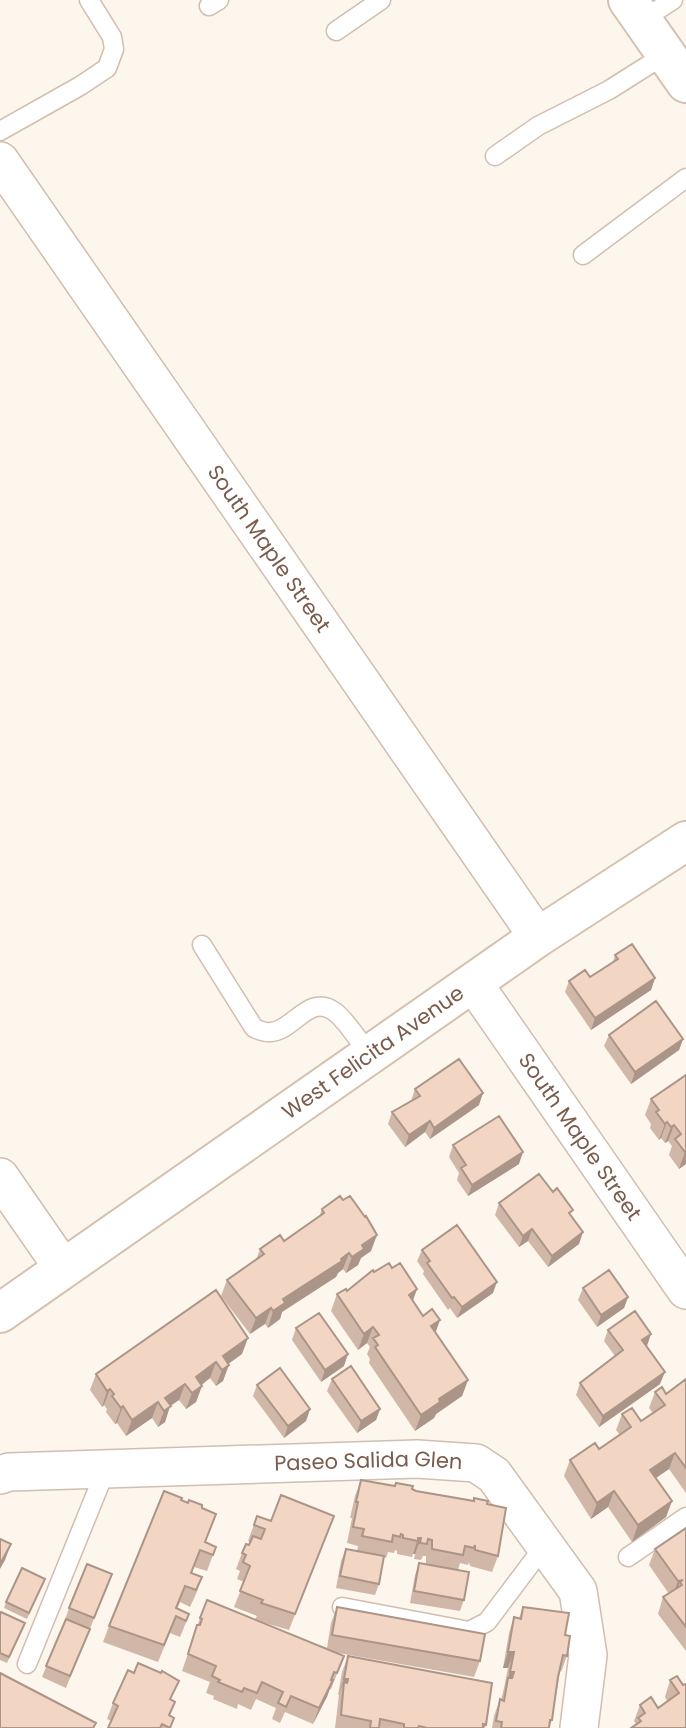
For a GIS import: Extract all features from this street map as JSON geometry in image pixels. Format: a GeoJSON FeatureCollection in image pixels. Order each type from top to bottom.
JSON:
{"type":"FeatureCollection","features":[{"type":"Feature","properties":{"kind":"main road"},"geometry":{"type":"LineString","coordinates":[[647,7],[676,68]]}},
{"type":"Feature","properties":{"kind":"main road","name":"West Felicita Avenue"},"geometry":{"type":"LineString","coordinates":[[0,1313],[538,937],[686,841]]}},
{"type":"Feature","properties":{"kind":"street","name":"South Maple Street"},"geometry":{"type":"LineString","coordinates":[[0,161],[538,937]]}},
{"type":"Feature","properties":{"kind":"street","name":"South Maple Street"},"geometry":{"type":"LineString","coordinates":[[474,984],[686,1290]]}},
{"type":"Feature","properties":{"kind":"street"},"geometry":{"type":"LineString","coordinates":[[0,1177],[64,1268]]}},
{"type":"Feature","properties":{"kind":"street","name":"Paseo Salida Glen"},"geometry":{"type":"LineString","coordinates":[[0,1475],[417,1459],[475,1463],[494,1475],[578,1591],[589,1655],[579,1728]]}},
{"type":"Feature","properties":{"kind":"lane"},"geometry":{"type":"LineString","coordinates":[[0,131],[107,68],[114,48],[112,37],[89,0]]}},
{"type":"Feature","properties":{"kind":"lane"},"geometry":{"type":"LineString","coordinates":[[336,31],[381,0]]}},
{"type":"Feature","properties":{"kind":"lane"},"geometry":{"type":"LineString","coordinates":[[495,156],[538,126],[608,90],[676,68]]}},
{"type":"Feature","properties":{"kind":"lane"},"geometry":{"type":"LineString","coordinates":[[583,255],[686,178]]}},
{"type":"Feature","properties":{"kind":"lane"},"geometry":{"type":"LineString","coordinates":[[202,945],[254,1028],[269,1033],[280,1030],[301,1012],[320,1006],[334,1011],[370,1055]]}},
{"type":"Feature","properties":{"kind":"lane"},"geometry":{"type":"LineString","coordinates":[[27,1664],[106,1469]]}},
{"type":"Feature","properties":{"kind":"lane"},"geometry":{"type":"LineString","coordinates":[[628,1558],[686,1517]]}},
{"type":"Feature","properties":{"kind":"lane"},"geometry":{"type":"LineString","coordinates":[[342,1607],[469,1631],[487,1622],[545,1545]]}},
{"type":"Feature","properties":{"kind":"building"},"geometry":{"type":"Polygon","coordinates":[[[632,944],[655,978],[595,1018],[569,981],[585,970],[590,977],[618,959],[615,955],[632,944]]]}},
{"type":"Feature","properties":{"kind":"building"},"geometry":{"type":"Polygon","coordinates":[[[656,1001],[683,1039],[635,1072],[609,1035],[656,1001]]]}},
{"type":"Feature","properties":{"kind":"building"},"geometry":{"type":"Polygon","coordinates":[[[459,1059],[483,1093],[434,1128],[430,1121],[409,1135],[392,1112],[420,1096],[415,1089],[459,1059]]]}},
{"type":"Feature","properties":{"kind":"building"},"geometry":{"type":"Polygon","coordinates":[[[686,1075],[685,1152],[675,1139],[681,1134],[674,1125],[671,1127],[667,1122],[665,1124],[651,1099],[686,1075]]]}},
{"type":"Feature","properties":{"kind":"building"},"geometry":{"type":"Polygon","coordinates":[[[499,1116],[523,1152],[472,1185],[461,1168],[466,1165],[453,1145],[499,1116]]]}},
{"type":"Feature","properties":{"kind":"building"},"geometry":{"type":"Polygon","coordinates":[[[539,1174],[553,1192],[557,1188],[573,1210],[569,1213],[583,1232],[552,1256],[532,1229],[523,1236],[499,1203],[539,1174]]]}},
{"type":"Feature","properties":{"kind":"building"},"geometry":{"type":"Polygon","coordinates":[[[340,1196],[343,1200],[350,1196],[377,1235],[362,1245],[364,1249],[352,1257],[349,1253],[342,1261],[283,1299],[285,1303],[256,1318],[227,1280],[264,1254],[260,1249],[280,1235],[284,1241],[324,1213],[322,1209],[340,1196]]]}},
{"type":"Feature","properties":{"kind":"building"},"geometry":{"type":"Polygon","coordinates":[[[457,1225],[497,1282],[462,1307],[452,1298],[427,1263],[430,1261],[422,1250],[457,1225]]]}},
{"type":"Feature","properties":{"kind":"building"},"geometry":{"type":"Polygon","coordinates":[[[389,1263],[392,1268],[400,1263],[417,1289],[409,1295],[423,1316],[432,1309],[440,1320],[431,1326],[468,1380],[421,1415],[375,1347],[378,1345],[373,1338],[379,1335],[373,1327],[364,1334],[337,1294],[346,1289],[347,1291],[373,1270],[374,1272],[389,1263]]]}},
{"type":"Feature","properties":{"kind":"building"},"geometry":{"type":"Polygon","coordinates":[[[609,1270],[628,1297],[601,1315],[583,1288],[609,1270]]]}},
{"type":"Feature","properties":{"kind":"building"},"geometry":{"type":"Polygon","coordinates":[[[216,1290],[248,1338],[223,1356],[229,1365],[222,1370],[216,1362],[196,1377],[202,1386],[192,1393],[185,1384],[165,1398],[171,1406],[164,1411],[158,1402],[132,1420],[96,1374],[216,1290]]]}},
{"type":"Feature","properties":{"kind":"building"},"geometry":{"type":"Polygon","coordinates":[[[635,1311],[651,1334],[642,1340],[665,1372],[603,1416],[580,1383],[623,1350],[608,1330],[635,1311]]]}},
{"type":"Feature","properties":{"kind":"building"},"geometry":{"type":"Polygon","coordinates":[[[319,1313],[348,1354],[325,1370],[296,1328],[319,1313]]]}},
{"type":"Feature","properties":{"kind":"building"},"geometry":{"type":"Polygon","coordinates":[[[351,1366],[380,1409],[361,1421],[332,1379],[351,1366]]]}},
{"type":"Feature","properties":{"kind":"building"},"geometry":{"type":"Polygon","coordinates":[[[280,1368],[310,1409],[288,1426],[257,1385],[280,1368]]]}},
{"type":"Feature","properties":{"kind":"building"},"geometry":{"type":"Polygon","coordinates":[[[686,1379],[686,1468],[675,1453],[650,1470],[672,1501],[638,1525],[614,1491],[597,1503],[570,1460],[595,1443],[599,1449],[631,1427],[622,1414],[632,1408],[641,1421],[665,1405],[655,1392],[662,1387],[666,1394],[686,1379]]]}},
{"type":"Feature","properties":{"kind":"building"},"geometry":{"type":"Polygon","coordinates":[[[361,1480],[413,1486],[412,1489],[416,1491],[474,1501],[474,1498],[506,1508],[498,1556],[475,1550],[475,1545],[474,1548],[465,1546],[463,1555],[432,1549],[432,1540],[428,1539],[427,1544],[420,1543],[421,1538],[418,1538],[418,1541],[403,1538],[401,1534],[400,1537],[393,1535],[392,1542],[362,1536],[364,1529],[353,1527],[361,1480]]]}},
{"type":"Feature","properties":{"kind":"building"},"geometry":{"type":"Polygon","coordinates":[[[164,1491],[188,1503],[189,1500],[202,1505],[202,1508],[216,1514],[205,1542],[216,1547],[213,1555],[200,1550],[191,1573],[202,1577],[196,1590],[185,1586],[176,1608],[189,1614],[186,1621],[176,1616],[164,1645],[109,1626],[164,1491]]]}},
{"type":"Feature","properties":{"kind":"building"},"geometry":{"type":"Polygon","coordinates":[[[281,1495],[334,1516],[295,1614],[261,1603],[263,1600],[240,1591],[250,1566],[243,1562],[246,1555],[242,1553],[253,1536],[261,1539],[265,1529],[254,1525],[257,1516],[271,1521],[281,1495]]]}},
{"type":"Feature","properties":{"kind":"building"},"geometry":{"type":"Polygon","coordinates":[[[686,1528],[686,1627],[663,1597],[682,1585],[680,1582],[683,1580],[678,1581],[655,1549],[686,1528]]]}},
{"type":"Feature","properties":{"kind":"building"},"geometry":{"type":"Polygon","coordinates":[[[0,1539],[11,1544],[0,1564],[0,1539]]]}},
{"type":"Feature","properties":{"kind":"building"},"geometry":{"type":"Polygon","coordinates":[[[346,1549],[384,1556],[379,1584],[340,1576],[346,1549]]]}},
{"type":"Feature","properties":{"kind":"building"},"geometry":{"type":"Polygon","coordinates":[[[419,1563],[469,1572],[464,1600],[414,1591],[419,1563]]]}},
{"type":"Feature","properties":{"kind":"building"},"geometry":{"type":"Polygon","coordinates":[[[87,1564],[112,1574],[94,1618],[69,1608],[87,1564]]]}},
{"type":"Feature","properties":{"kind":"building"},"geometry":{"type":"Polygon","coordinates":[[[22,1568],[45,1579],[29,1613],[6,1602],[22,1568]]]}},
{"type":"Feature","properties":{"kind":"building"},"geometry":{"type":"Polygon","coordinates":[[[207,1600],[344,1656],[319,1708],[291,1696],[286,1707],[278,1703],[283,1692],[262,1682],[257,1693],[244,1688],[242,1692],[218,1682],[220,1680],[212,1676],[216,1666],[188,1654],[207,1600]]]}},
{"type":"Feature","properties":{"kind":"building"},"geometry":{"type":"Polygon","coordinates":[[[337,1607],[485,1634],[480,1661],[332,1635],[337,1607]]]}},
{"type":"Feature","properties":{"kind":"building"},"geometry":{"type":"Polygon","coordinates":[[[523,1607],[569,1613],[565,1635],[570,1636],[567,1656],[563,1655],[549,1728],[501,1728],[502,1722],[496,1721],[500,1699],[504,1701],[508,1678],[512,1678],[514,1672],[510,1672],[514,1652],[508,1652],[514,1617],[521,1619],[523,1607]]]}},
{"type":"Feature","properties":{"kind":"building"},"geometry":{"type":"Polygon","coordinates":[[[1,1612],[25,1623],[9,1657],[0,1653],[1,1612]]]}},
{"type":"Feature","properties":{"kind":"building"},"geometry":{"type":"Polygon","coordinates":[[[66,1619],[90,1629],[70,1676],[46,1666],[66,1619]]]}},
{"type":"Feature","properties":{"kind":"building"},"geometry":{"type":"Polygon","coordinates":[[[348,1656],[492,1683],[486,1725],[483,1724],[483,1728],[404,1728],[404,1724],[380,1719],[379,1728],[370,1728],[371,1721],[341,1715],[344,1682],[347,1683],[348,1679],[344,1679],[348,1656]]]}},
{"type":"Feature","properties":{"kind":"building"},"geometry":{"type":"Polygon","coordinates":[[[138,1663],[161,1673],[162,1671],[179,1681],[170,1699],[175,1702],[169,1715],[174,1718],[170,1728],[162,1724],[160,1728],[108,1728],[118,1706],[113,1703],[128,1670],[134,1673],[138,1663]]]}},
{"type":"Feature","properties":{"kind":"building"},"geometry":{"type":"Polygon","coordinates":[[[0,1673],[96,1723],[93,1728],[0,1728],[0,1673]]]}},
{"type":"Feature","properties":{"kind":"building"},"geometry":{"type":"Polygon","coordinates":[[[677,1676],[683,1685],[686,1684],[686,1728],[631,1728],[641,1721],[638,1718],[645,1713],[640,1705],[651,1697],[658,1708],[679,1693],[670,1680],[677,1676]]]}}]}
